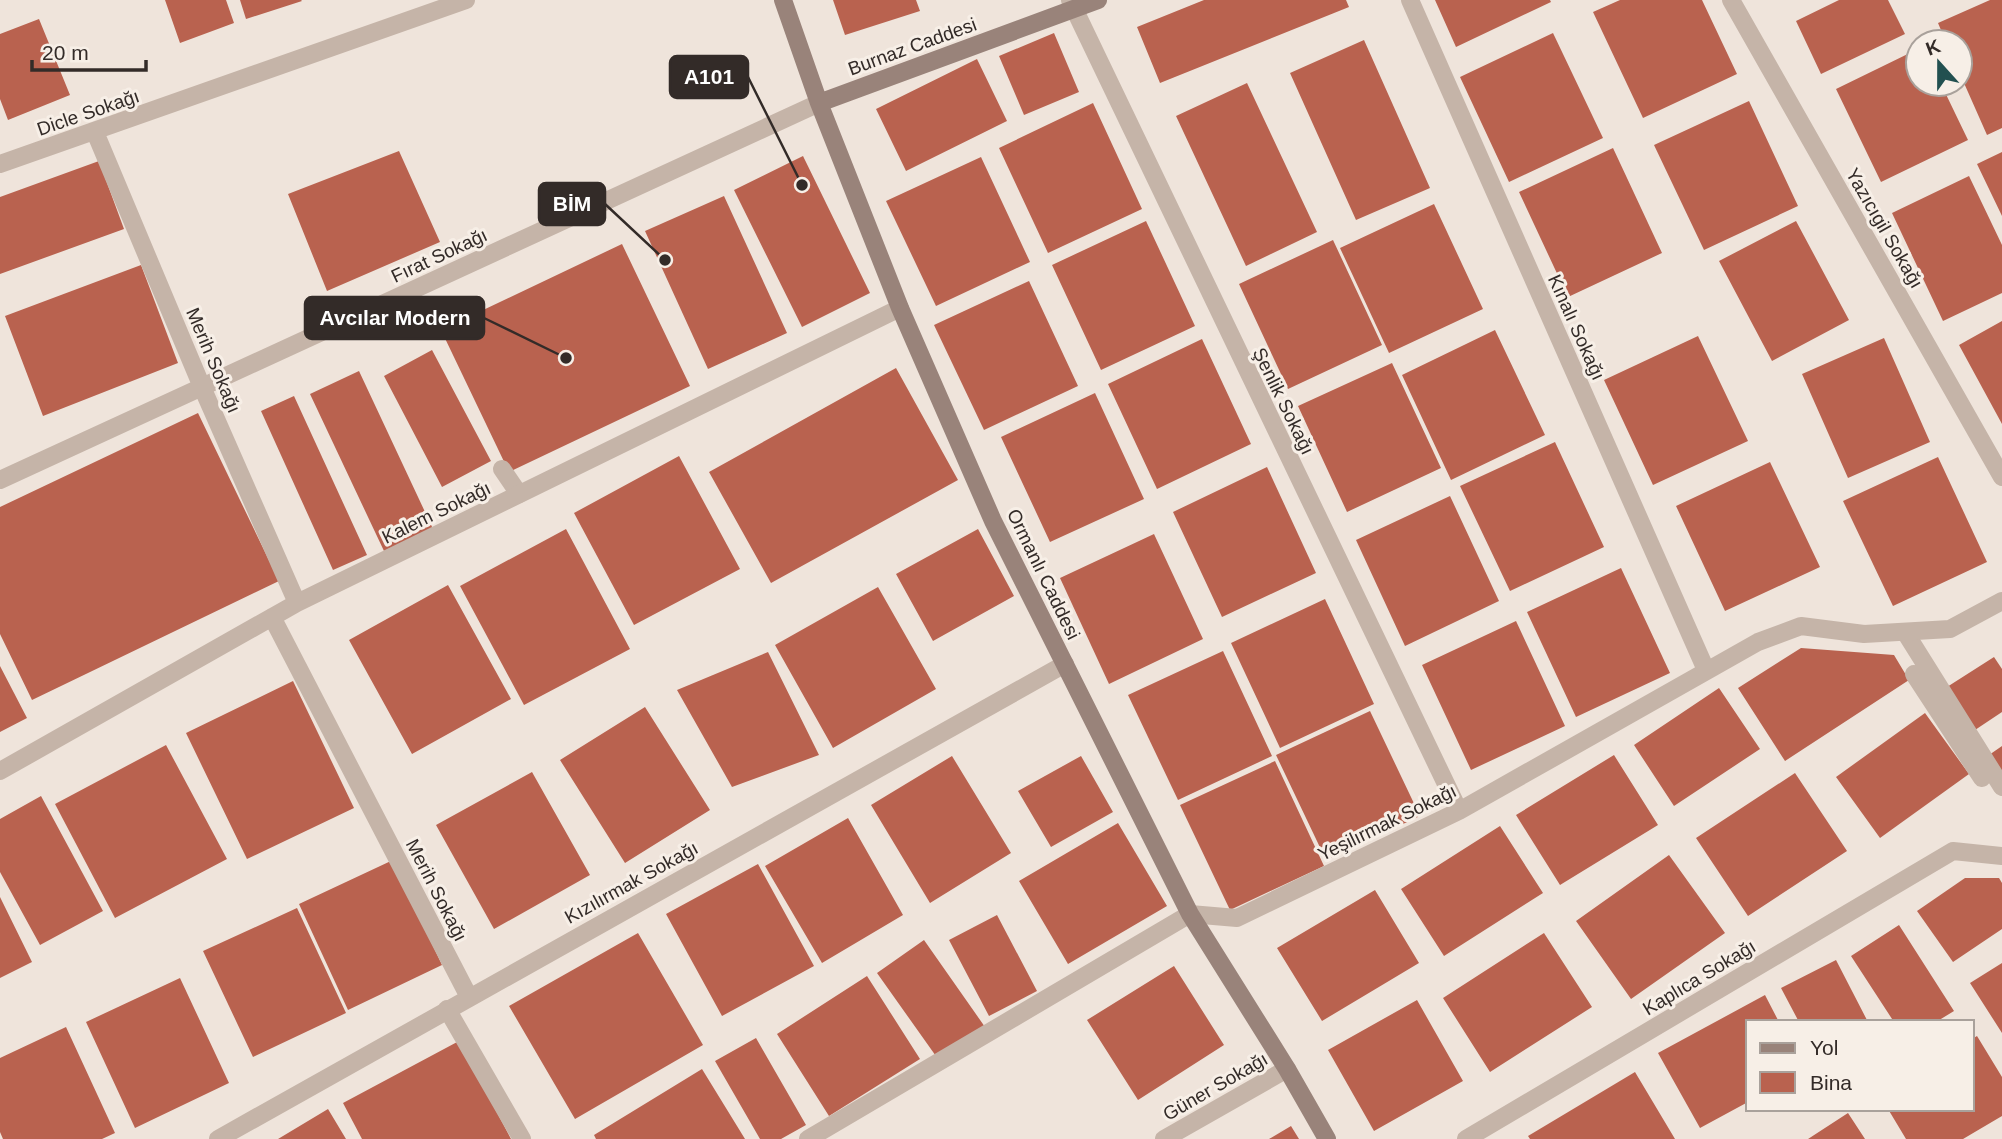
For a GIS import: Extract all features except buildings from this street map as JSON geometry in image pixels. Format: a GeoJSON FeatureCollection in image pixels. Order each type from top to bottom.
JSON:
{"type":"FeatureCollection","features":[{"type":"Feature","properties":{"kind":"main road","name":"Ormanlı Caddesi"},"geometry":{"type":"LineString","coordinates":[[783,0],[819,103],[900,308],[993,521],[1190,914],[1287,1069],[1327,1139]]}},
{"type":"Feature","properties":{"kind":"main road","name":"Burnaz Caddesi"},"geometry":{"type":"LineString","coordinates":[[819,103],[1071,5],[1098,0]]}},
{"type":"Feature","properties":{"kind":"street","name":"Dicle Sokağı"},"geometry":{"type":"LineString","coordinates":[[0,164],[467,0]]}},
{"type":"Feature","properties":{"kind":"street","name":"Kınalı Sokağı"},"geometry":{"type":"LineString","coordinates":[[1410,0],[1706,670]]}},
{"type":"Feature","properties":{"kind":"street","name":"Yazıcıgil Sokağı"},"geometry":{"type":"LineString","coordinates":[[1731,0],[2002,477]]}},
{"type":"Feature","properties":{"kind":"street","name":"Şenlik Sokağı"},"geometry":{"type":"LineString","coordinates":[[1071,5],[1459,811]]}},
{"type":"Feature","properties":{"kind":"street","name":"Fırat Sokağı"},"geometry":{"type":"LineString","coordinates":[[0,480],[819,103]]}},
{"type":"Feature","properties":{"kind":"street","name":"Merih Sokağı"},"geometry":{"type":"LineString","coordinates":[[95,132],[202,387],[298,603]]}},
{"type":"Feature","properties":{"kind":"street","name":"Kalem Sokağı"},"geometry":{"type":"LineString","coordinates":[[0,771],[298,603],[900,308]]}},
{"type":"Feature","properties":{"kind":"street"},"geometry":{"type":"LineString","coordinates":[[502,469],[519,494]]}},
{"type":"Feature","properties":{"kind":"street","name":"Yeşilırmak Sokağı"},"geometry":{"type":"LineString","coordinates":[[1190,914],[1237,918],[1459,811],[1758,642],[1801,626],[1864,634],[1950,629],[1999,611]]}},
{"type":"Feature","properties":{"kind":"street","name":"Merih Sokağı"},"geometry":{"type":"LineString","coordinates":[[272,617],[469,997]]}},
{"type":"Feature","properties":{"kind":"street"},"geometry":{"type":"LineString","coordinates":[[1905,632],[1995,787]]}},
{"type":"Feature","properties":{"kind":"street","name":"Kızılırmak Sokağı"},"geometry":{"type":"LineString","coordinates":[[218,1139],[1065,664]]}},
{"type":"Feature","properties":{"kind":"street"},"geometry":{"type":"LineString","coordinates":[[1914,674],[1995,787]]}},
{"type":"Feature","properties":{"kind":"street","name":"Kaplıca Sokağı"},"geometry":{"type":"LineString","coordinates":[[1466,1139],[1953,851],[2002,856]]}},
{"type":"Feature","properties":{"kind":"street"},"geometry":{"type":"LineString","coordinates":[[808,1139],[1190,914]]}},
{"type":"Feature","properties":{"kind":"street"},"geometry":{"type":"LineString","coordinates":[[447,1009],[522,1139]]}},
{"type":"Feature","properties":{"kind":"street","name":"Güner Sokağı"},"geometry":{"type":"LineString","coordinates":[[1164,1139],[1287,1069]]}},
{"type":"Feature","properties":{"kind":"place","name":"A101"},"geometry":{"type":"Point","coordinates":[802,185]}},
{"type":"Feature","properties":{"kind":"place","name":"BİM"},"geometry":{"type":"Point","coordinates":[665,260]}},
{"type":"Feature","properties":{"kind":"place","name":"Avcılar Modern"},"geometry":{"type":"Point","coordinates":[566,358]}}]}
